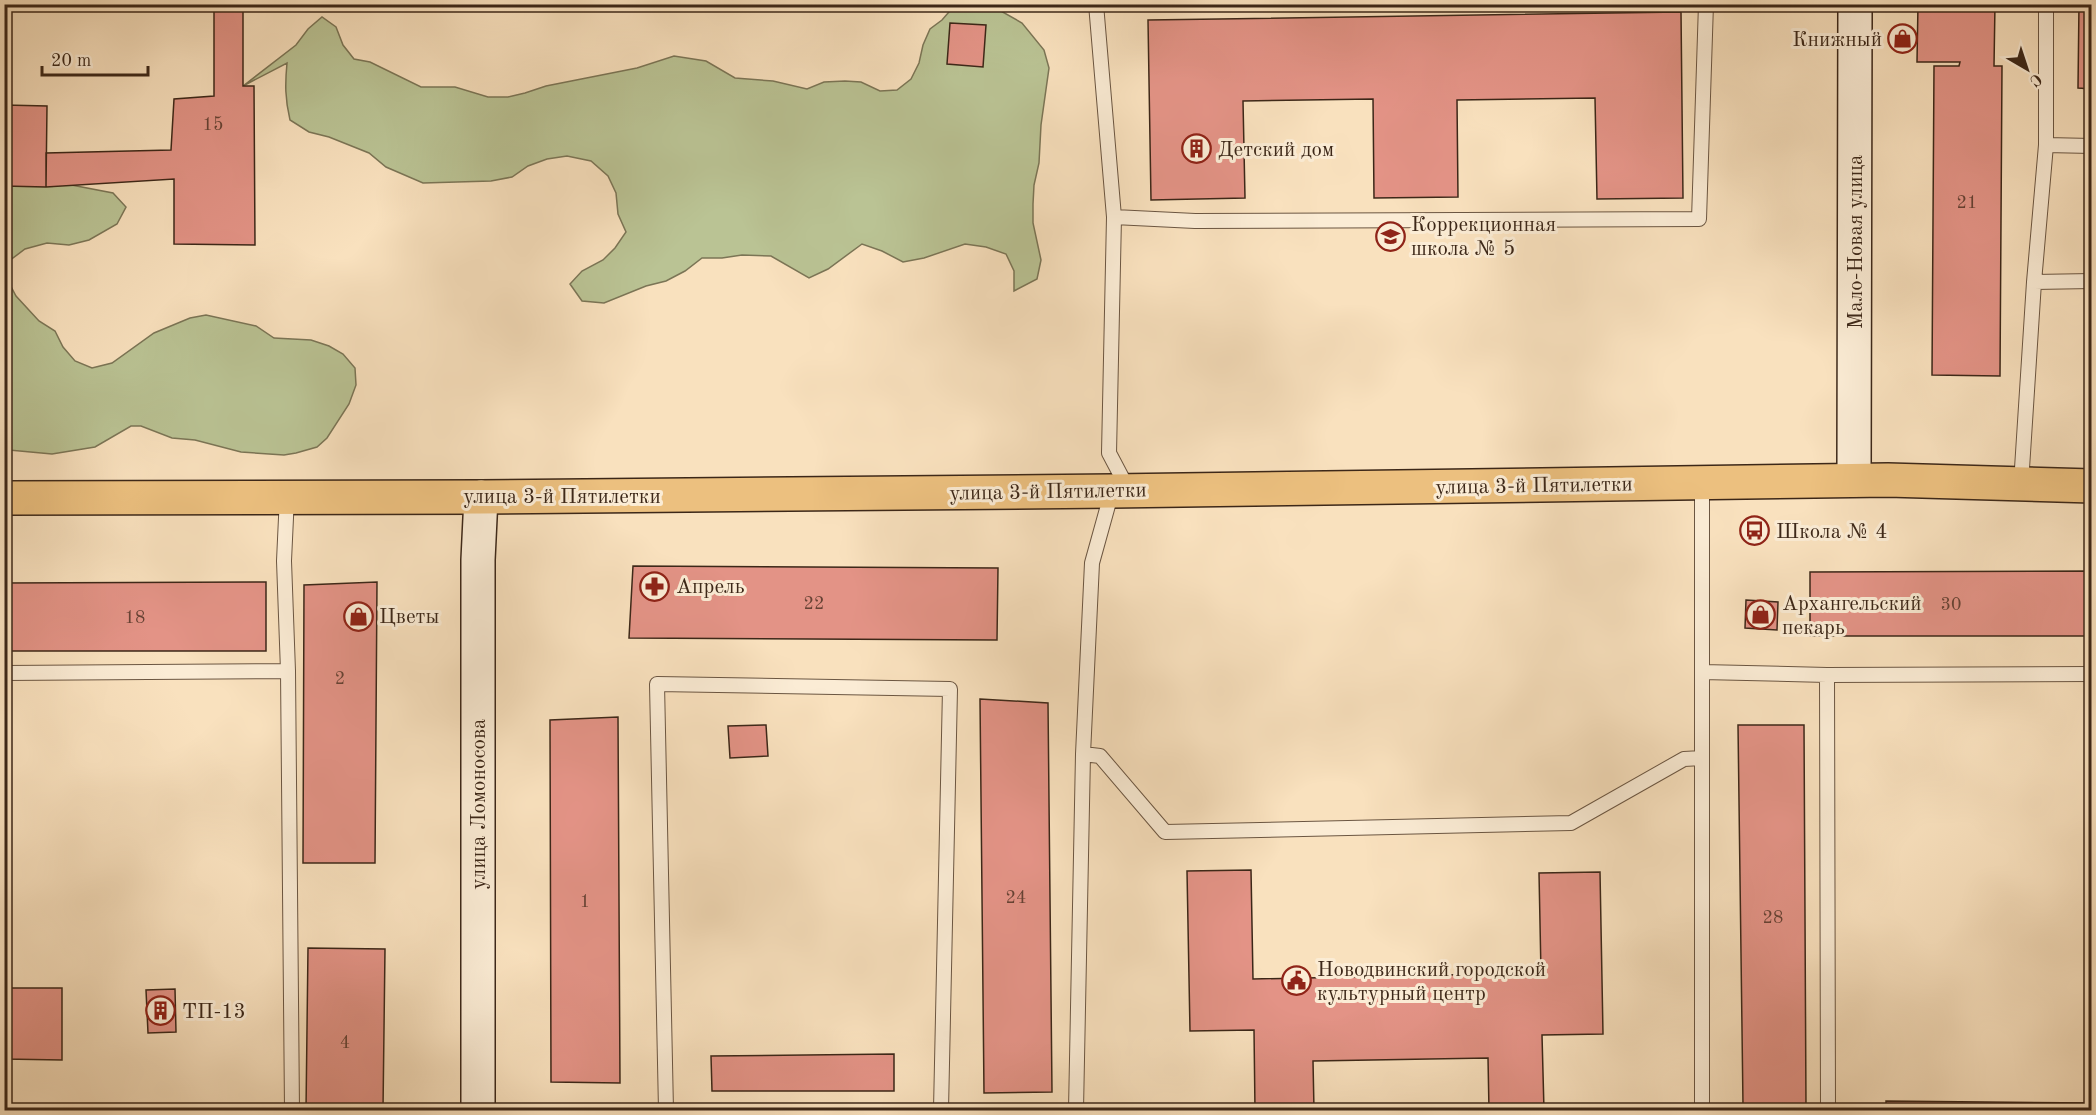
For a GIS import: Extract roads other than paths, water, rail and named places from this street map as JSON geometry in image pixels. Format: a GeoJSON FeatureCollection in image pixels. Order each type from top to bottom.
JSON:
{"type":"FeatureCollection","features":[{"type":"Feature","properties":{"kind":"main road","name":"улица 3-й Пятилетки"},"geometry":{"type":"LineString","coordinates":[[4,498],[481,497],[1120,491],[1854,480],[2091,486]]}},
{"type":"Feature","properties":{"kind":"street","name":"Мало-Новая улица"},"geometry":{"type":"LineString","coordinates":[[1854,480],[1855,4]]}},
{"type":"Feature","properties":{"kind":"street","name":"улица Ломоносова"},"geometry":{"type":"LineString","coordinates":[[478,1110],[478,560],[481,497]]}},
{"type":"Feature","properties":{"kind":"lane"},"geometry":{"type":"LineString","coordinates":[[1076,1110],[1083,754],[1092,563],[1120,491],[1108,453],[1114,217],[1096,4]]}},
{"type":"Feature","properties":{"kind":"lane"},"geometry":{"type":"LineString","coordinates":[[1114,217],[1195,221],[1700,219],[1706,4]]}},
{"type":"Feature","properties":{"kind":"lane"},"geometry":{"type":"LineString","coordinates":[[2021,484],[2034,282],[2046,145],[2046,4]]}},
{"type":"Feature","properties":{"kind":"lane"},"geometry":{"type":"LineString","coordinates":[[2046,145],[2091,146]]}},
{"type":"Feature","properties":{"kind":"lane"},"geometry":{"type":"LineString","coordinates":[[2034,282],[2091,281]]}},
{"type":"Feature","properties":{"kind":"lane"},"geometry":{"type":"LineString","coordinates":[[1702,483],[1702,1110]]}},
{"type":"Feature","properties":{"kind":"lane"},"geometry":{"type":"LineString","coordinates":[[287,496],[284,561],[288,670],[292,1110]]}},
{"type":"Feature","properties":{"kind":"lane"},"geometry":{"type":"LineString","coordinates":[[4,673],[288,670]]}},
{"type":"Feature","properties":{"kind":"lane"},"geometry":{"type":"LineString","coordinates":[[1702,672],[1827,675],[2091,674]]}},
{"type":"Feature","properties":{"kind":"lane"},"geometry":{"type":"LineString","coordinates":[[1827,675],[1828,1110]]}},
{"type":"Feature","properties":{"kind":"lane"},"geometry":{"type":"LineString","coordinates":[[666,1110],[657,684],[950,689],[941,1110]]}},
{"type":"Feature","properties":{"kind":"lane"},"geometry":{"type":"LineString","coordinates":[[1083,754],[1100,756],[1165,832],[1570,823],[1684,759],[1702,758]]}},
{"type":"Feature","properties":{"kind":"place","name":"Книжный"},"geometry":{"type":"Point","coordinates":[1903,39]}},
{"type":"Feature","properties":{"kind":"place","name":"Детский дом"},"geometry":{"type":"Point","coordinates":[1197,149]}},
{"type":"Feature","properties":{"kind":"place","name":"Коррекционная школа № 5"},"geometry":{"type":"Point","coordinates":[1390,236]}},
{"type":"Feature","properties":{"kind":"place","name":"Школа № 4"},"geometry":{"type":"Point","coordinates":[1755,531]}},
{"type":"Feature","properties":{"kind":"place","name":"Апрель"},"geometry":{"type":"Point","coordinates":[655,586]}},
{"type":"Feature","properties":{"kind":"place","name":"Архангельский пекарь"},"geometry":{"type":"Point","coordinates":[1761,615]}},
{"type":"Feature","properties":{"kind":"place","name":"Цветы"},"geometry":{"type":"Point","coordinates":[358,616]}},
{"type":"Feature","properties":{"kind":"place","name":"Новодвинский городской культурный центр"},"geometry":{"type":"Point","coordinates":[1296,981]}},
{"type":"Feature","properties":{"kind":"place","name":"ТП-13"},"geometry":{"type":"Point","coordinates":[161,1011]}}]}
